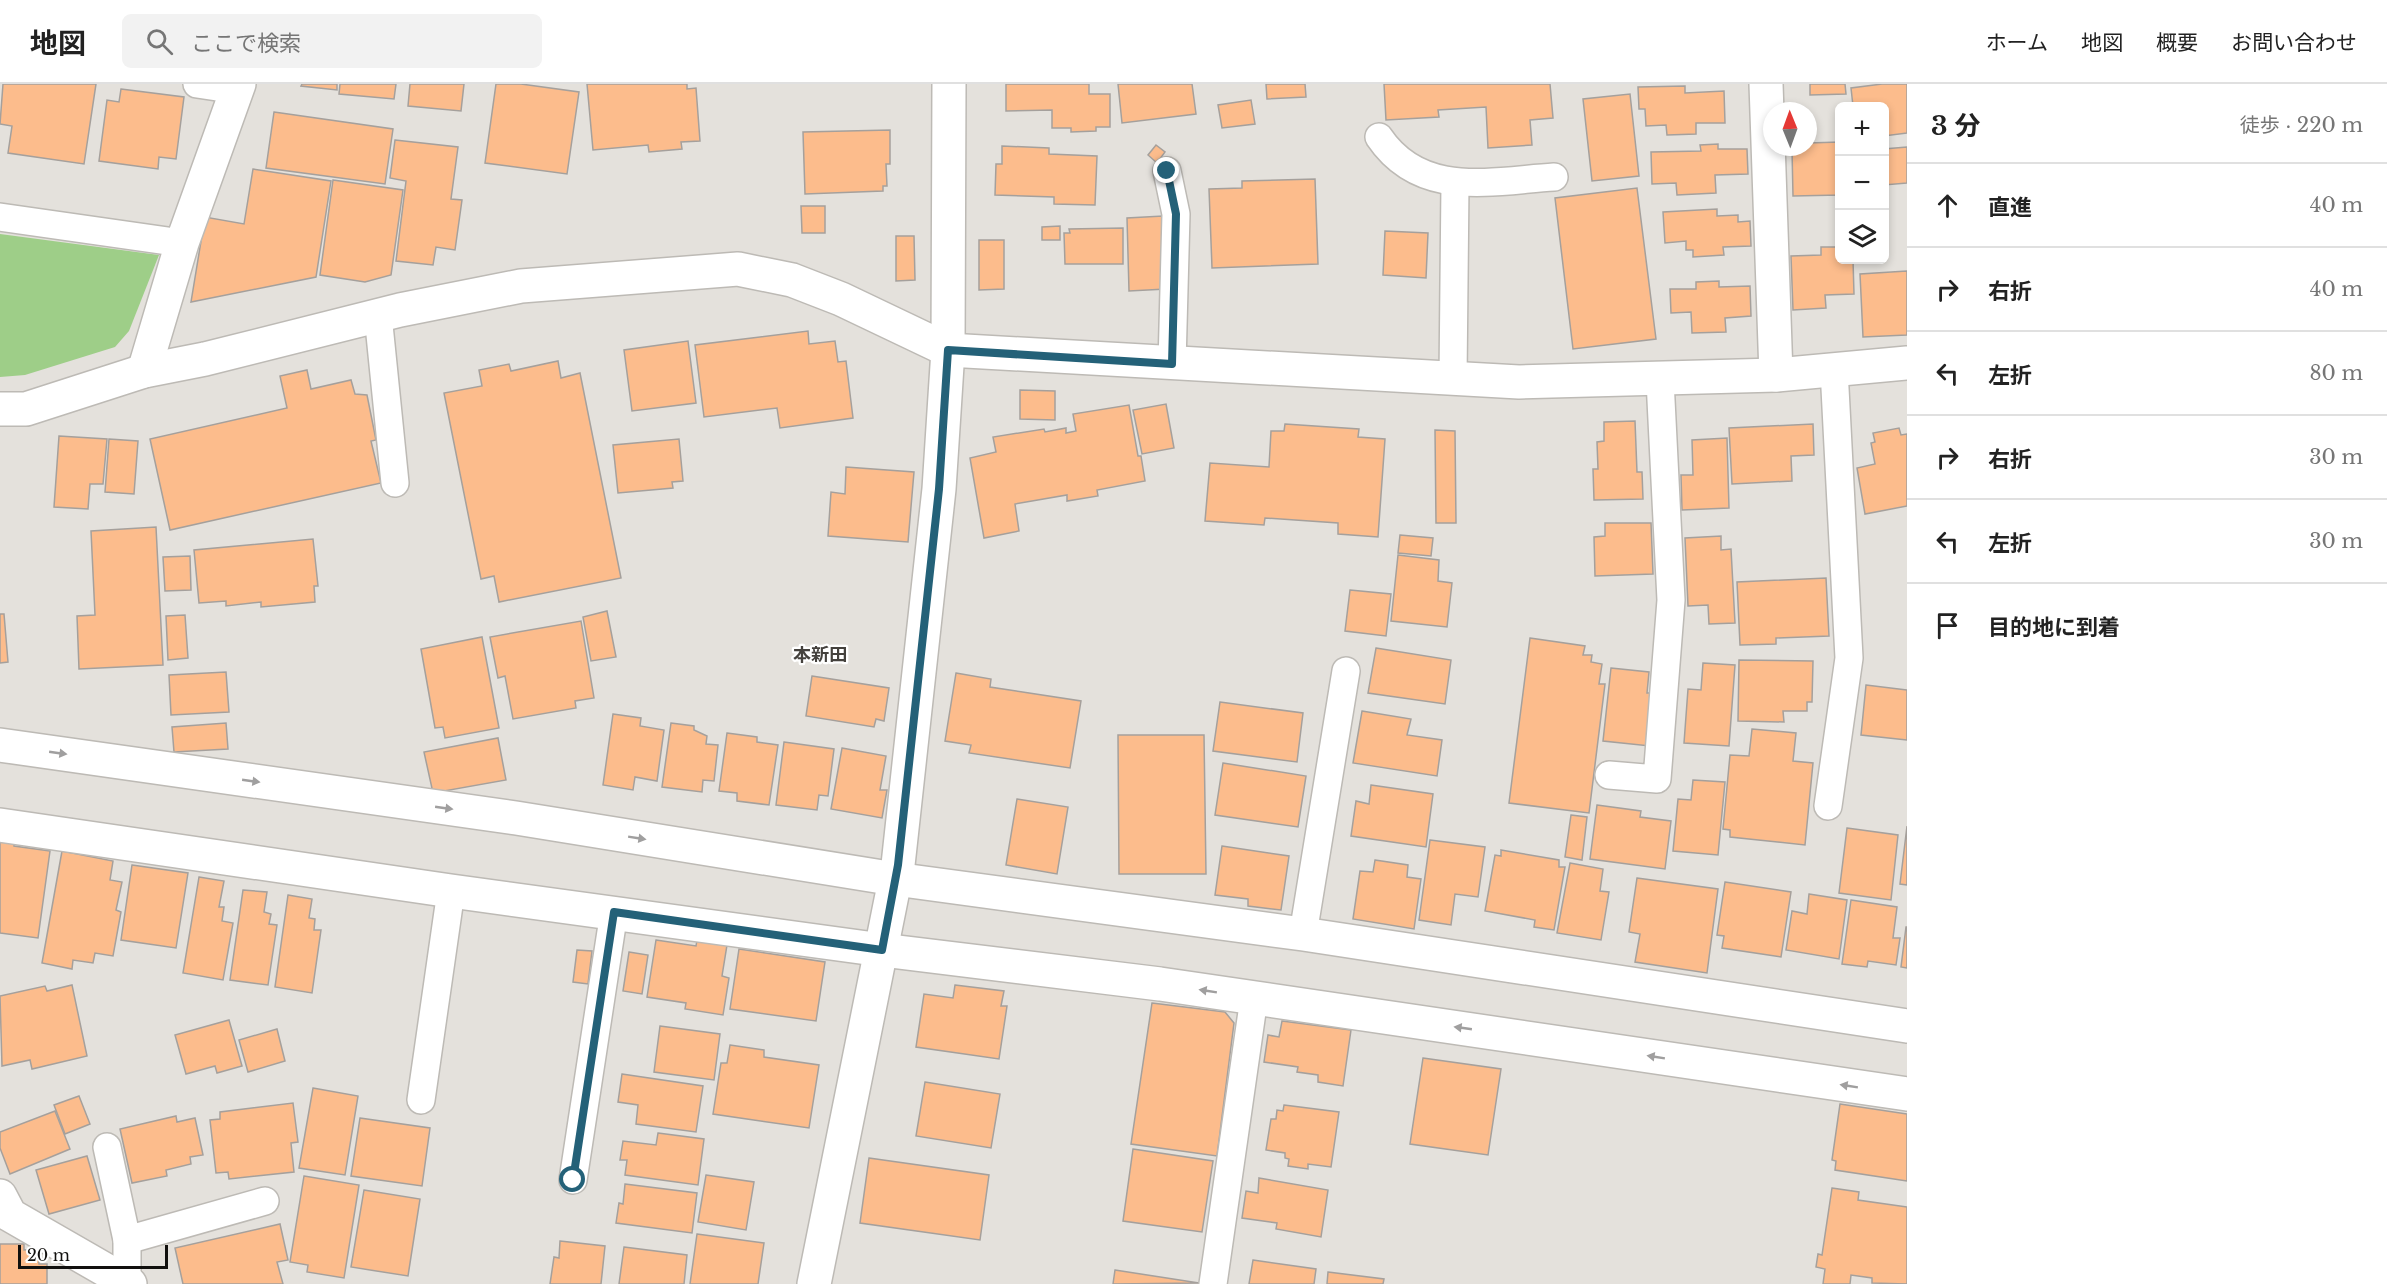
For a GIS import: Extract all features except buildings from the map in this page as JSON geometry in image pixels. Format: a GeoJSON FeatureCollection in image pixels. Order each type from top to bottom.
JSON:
{"type":"FeatureCollection","features":[{"type":"Feature","properties":{"kind":"street"},"geometry":{"type":"LineString","coordinates":[[814,1284],[895,879],[939,489],[948,350],[949,84]]}},
{"type":"Feature","properties":{"kind":"street"},"geometry":{"type":"LineString","coordinates":[[1766,84],[1776,375]]}},
{"type":"Feature","properties":{"kind":"street"},"geometry":{"type":"LineString","coordinates":[[144,371],[182,243],[238,87]]}},
{"type":"Feature","properties":{"kind":"street"},"geometry":{"type":"LineString","coordinates":[[0,409],[26,408],[144,371],[205,359],[378,315],[521,286],[738,269],[792,280],[822,291],[948,350],[1519,382],[1660,380],[1776,375],[1907,363]]}},
{"type":"Feature","properties":{"kind":"street"},"geometry":{"type":"LineString","coordinates":[[0,745],[516,818],[895,879],[1303,934],[1907,1026]]}},
{"type":"Feature","properties":{"kind":"street"},"geometry":{"type":"LineString","coordinates":[[0,825],[451,891],[1254,998],[1907,1095]]}},
{"type":"Feature","properties":{"kind":"street"},"geometry":{"type":"LineString","coordinates":[[3,1211],[128,1283]]}},
{"type":"Feature","properties":{"kind":"lane"},"geometry":{"type":"LineString","coordinates":[[197,84],[238,87]]}},
{"type":"Feature","properties":{"kind":"lane"},"geometry":{"type":"LineString","coordinates":[[1380,137],[1390,153],[1422,174],[1455,184],[1554,177]]}},
{"type":"Feature","properties":{"kind":"lane"},"geometry":{"type":"LineString","coordinates":[[1167,171],[1176,214],[1172,364]]}},
{"type":"Feature","properties":{"kind":"lane"},"geometry":{"type":"LineString","coordinates":[[1452,380],[1455,184]]}},
{"type":"Feature","properties":{"kind":"lane"},"geometry":{"type":"LineString","coordinates":[[0,217],[182,243]]}},
{"type":"Feature","properties":{"kind":"lane"},"geometry":{"type":"LineString","coordinates":[[378,315],[395,483]]}},
{"type":"Feature","properties":{"kind":"lane"},"geometry":{"type":"LineString","coordinates":[[1828,806],[1849,658],[1834,369]]}},
{"type":"Feature","properties":{"kind":"lane"},"geometry":{"type":"LineString","coordinates":[[1609,774],[1657,779],[1671,600],[1660,380]]}},
{"type":"Feature","properties":{"kind":"lane"},"geometry":{"type":"LineString","coordinates":[[1303,934],[1346,671]]}},
{"type":"Feature","properties":{"kind":"lane"},"geometry":{"type":"LineString","coordinates":[[421,1100],[451,891]]}},
{"type":"Feature","properties":{"kind":"lane"},"geometry":{"type":"LineString","coordinates":[[573,1180],[614,912]]}},
{"type":"Feature","properties":{"kind":"lane"},"geometry":{"type":"LineString","coordinates":[[1213,1284],[1254,998]]}},
{"type":"Feature","properties":{"kind":"lane"},"geometry":{"type":"LineString","coordinates":[[107,1147],[127,1240],[128,1283]]}},
{"type":"Feature","properties":{"kind":"lane"},"geometry":{"type":"LineString","coordinates":[[127,1240],[265,1201]]}},
{"type":"Feature","properties":{"kind":"green space"},"geometry":{"type":"Polygon","coordinates":[[[0,234],[159,255],[129,331],[115,347],[25,375],[0,377],[0,234]]]}},
{"type":"Feature","properties":{"kind":"district","name":"本新田"},"geometry":{"type":"Point","coordinates":[820,655]}},
{"type":"Feature","properties":{"kind":"route"},"geometry":{"type":"LineString","coordinates":[[573,1180],[614,912],[882,950],[898,865],[939,489],[948,350],[1172,364],[1176,214],[1167,171]]}}]}
